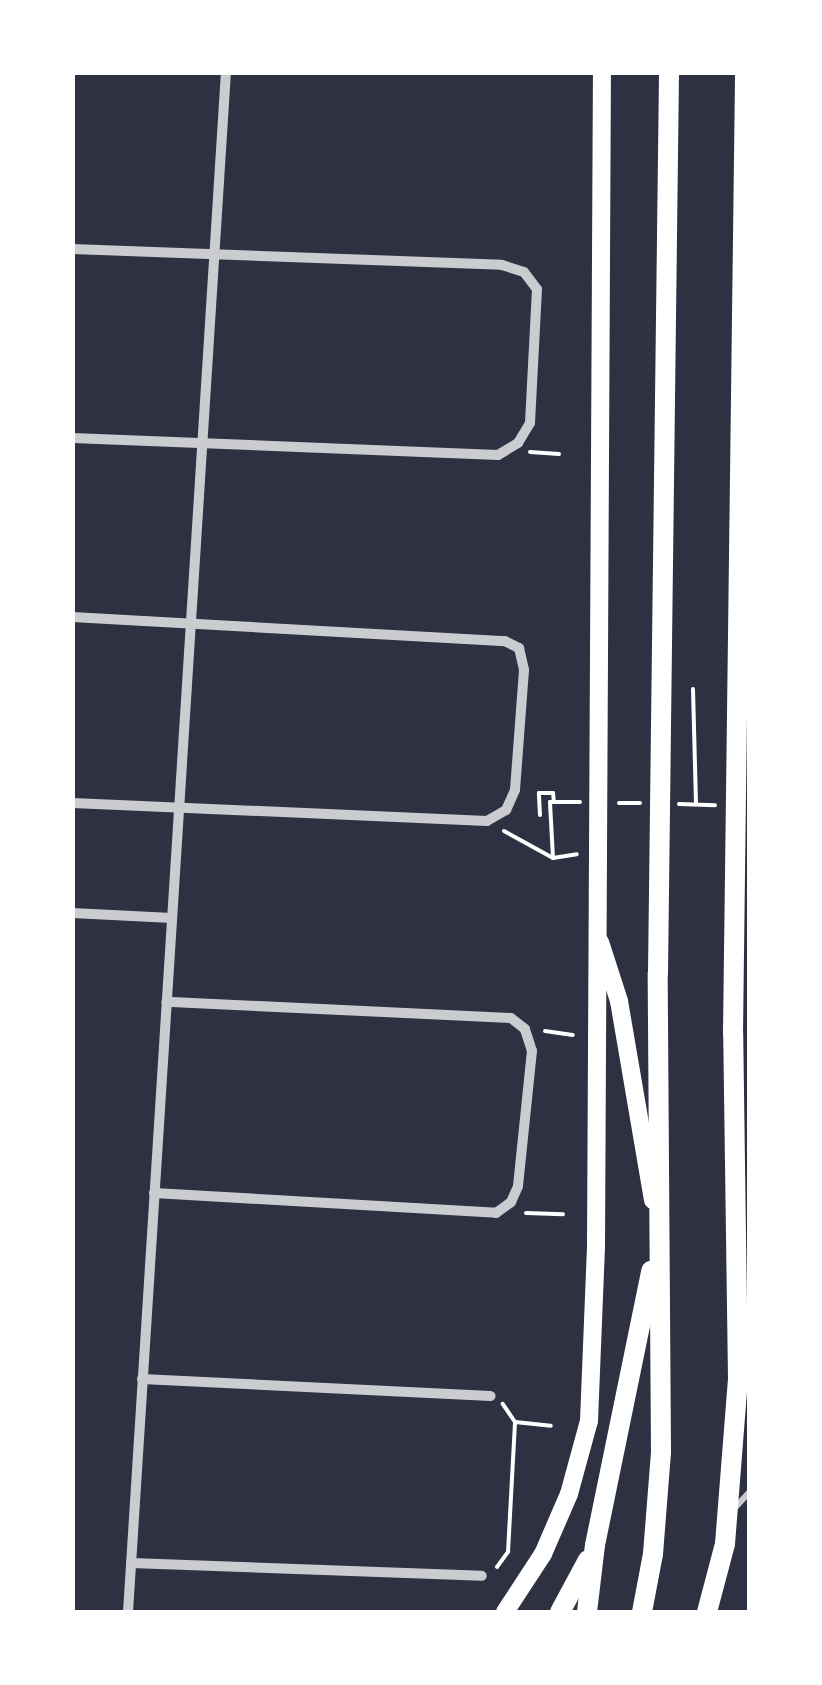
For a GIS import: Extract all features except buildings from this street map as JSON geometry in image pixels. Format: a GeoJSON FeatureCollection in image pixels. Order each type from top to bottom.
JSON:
{"type":"FeatureCollection","features":[{"type":"Feature","properties":{"kind":"highway"},"geometry":{"type":"LineString","coordinates":[[642,1612],[653,1554],[661,1452],[659,1234],[669,72]]}},
{"type":"Feature","properties":{"kind":"highway"},"geometry":{"type":"LineString","coordinates":[[722,1612],[743,1258],[734,860],[745,72]]}},
{"type":"Feature","properties":{"kind":"highway"},"geometry":{"type":"LineString","coordinates":[[586,1612],[659,1234]]}},
{"type":"Feature","properties":{"kind":"highway"},"geometry":{"type":"LineString","coordinates":[[706,1612],[725,1544]]}},
{"type":"Feature","properties":{"kind":"highway"},"geometry":{"type":"LineString","coordinates":[[560,1612],[596,1545]]}},
{"type":"Feature","properties":{"kind":"main road"},"geometry":{"type":"LineString","coordinates":[[505,1612],[542,1554],[570,1494],[589,1421],[596,1247],[602,72]]}},
{"type":"Feature","properties":{"kind":"main road"},"geometry":{"type":"LineString","coordinates":[[595,927],[618,1002],[659,1234]]}},
{"type":"Feature","properties":{"kind":"street"},"geometry":{"type":"LineString","coordinates":[[128,1612],[226,72]]}},
{"type":"Feature","properties":{"kind":"street"},"geometry":{"type":"LineString","coordinates":[[72,248],[214,257],[502,265],[524,272],[537,289],[530,423],[518,443],[498,455],[72,438]]}},
{"type":"Feature","properties":{"kind":"street"},"geometry":{"type":"LineString","coordinates":[[72,617],[505,641],[518,648],[524,670],[516,790],[506,810],[487,821],[72,803]]}},
{"type":"Feature","properties":{"kind":"street"},"geometry":{"type":"LineString","coordinates":[[72,913],[172,918]]}},
{"type":"Feature","properties":{"kind":"street"},"geometry":{"type":"LineString","coordinates":[[154,1193],[496,1213],[511,1202],[518,1186],[532,1051],[525,1029],[511,1018],[166,1002]]}},
{"type":"Feature","properties":{"kind":"street"},"geometry":{"type":"LineString","coordinates":[[142,1380],[491,1396]]}},
{"type":"Feature","properties":{"kind":"street"},"geometry":{"type":"LineString","coordinates":[[131,1564],[482,1576]]}},
{"type":"Feature","properties":{"kind":"lane"},"geometry":{"type":"LineString","coordinates":[[727,1518],[750,1491]]}},
{"type":"Feature","properties":{"kind":"path"},"geometry":{"type":"LineString","coordinates":[[694,689],[696,804]]}},
{"type":"Feature","properties":{"kind":"path"},"geometry":{"type":"LineString","coordinates":[[540,815],[540,793],[553,793],[552,858]]}},
{"type":"Feature","properties":{"kind":"path"},"geometry":{"type":"LineString","coordinates":[[487,821],[552,858],[597,850]]}},
{"type":"Feature","properties":{"kind":"path"},"geometry":{"type":"LineString","coordinates":[[525,1029],[573,1035]]}},
{"type":"Feature","properties":{"kind":"path"},"geometry":{"type":"LineString","coordinates":[[496,1213],[563,1214]]}},
{"type":"Feature","properties":{"kind":"path"},"geometry":{"type":"LineString","coordinates":[[482,1576],[498,1567],[508,1552],[515,1422],[505,1406],[491,1396]]}},
{"type":"Feature","properties":{"kind":"path"},"geometry":{"type":"LineString","coordinates":[[515,1422],[551,1426]]}}]}
